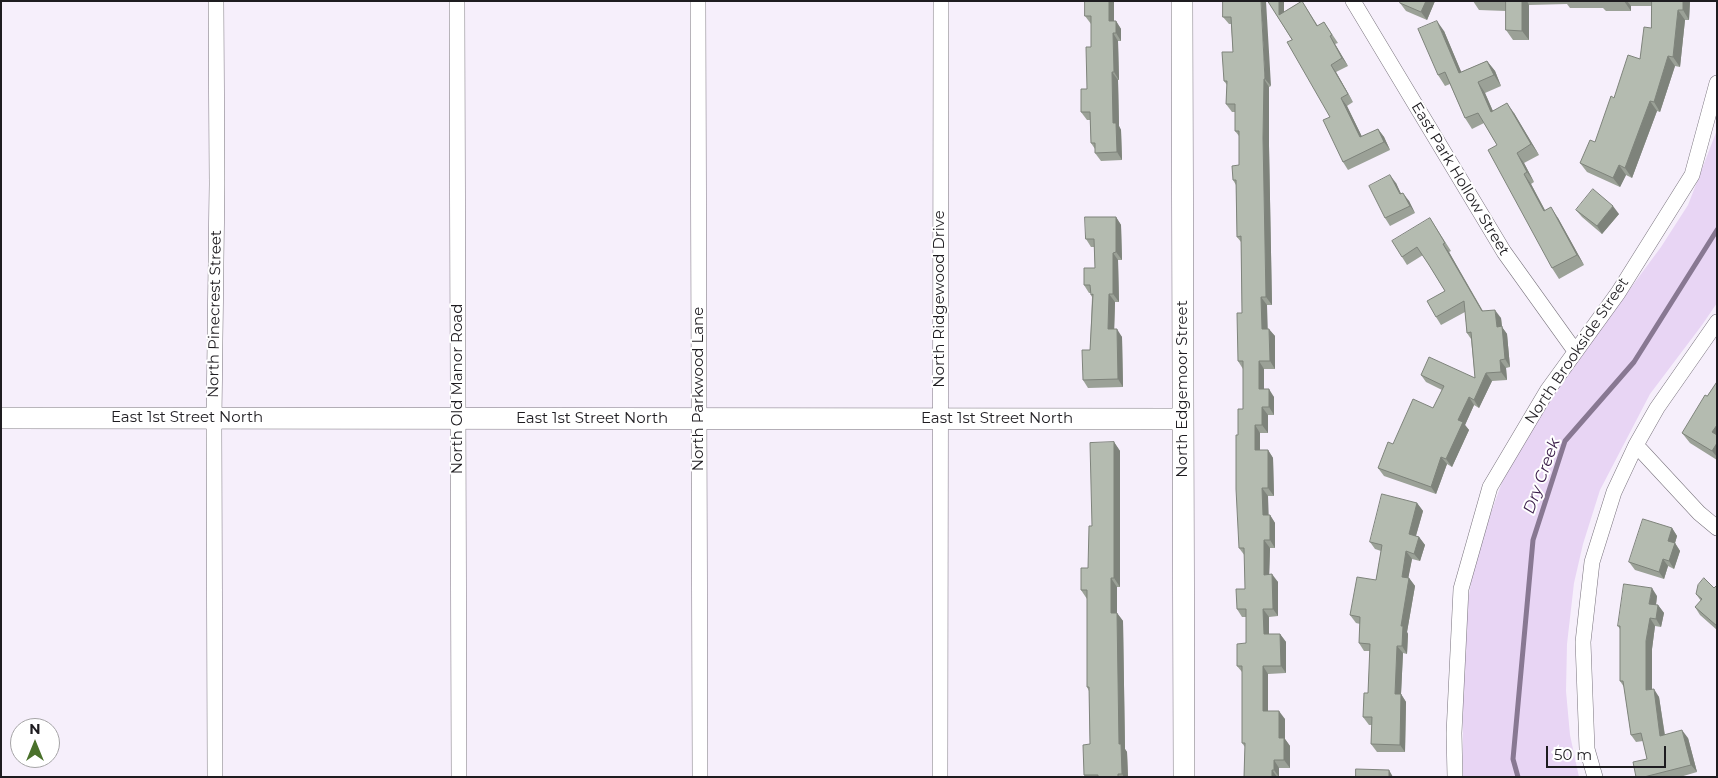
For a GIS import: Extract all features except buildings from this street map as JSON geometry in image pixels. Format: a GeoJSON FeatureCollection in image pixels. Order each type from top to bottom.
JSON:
{"type":"FeatureCollection","features":[{"type":"Feature","properties":{"kind":"street","name":"North Pinecrest Street"},"geometry":{"type":"LineString","coordinates":[[215,777],[216,1]]}},
{"type":"Feature","properties":{"kind":"street","name":"North Old Manor Road"},"geometry":{"type":"LineString","coordinates":[[458,1],[459,777]]}},
{"type":"Feature","properties":{"kind":"street","name":"North Parkwood Lane"},"geometry":{"type":"LineString","coordinates":[[698,1],[700,777]]}},
{"type":"Feature","properties":{"kind":"street","name":"North Ridgewood Drive"},"geometry":{"type":"LineString","coordinates":[[940,777],[941,1]]}},
{"type":"Feature","properties":{"kind":"street","name":"North Edgemoor Street"},"geometry":{"type":"LineString","coordinates":[[1182,1],[1184,777]]}},
{"type":"Feature","properties":{"kind":"street","name":"East Park Hollow Street"},"geometry":{"type":"LineString","coordinates":[[1353,1],[1504,252],[1575,351]]}},
{"type":"Feature","properties":{"kind":"street","name":"North Brookside Street"},"geometry":{"type":"LineString","coordinates":[[1455,777],[1454,733],[1461,589],[1490,487],[1547,391],[1618,293],[1692,175],[1717,83]]}},
{"type":"Feature","properties":{"kind":"street"},"geometry":{"type":"LineString","coordinates":[[1595,777],[1587,749],[1583,642],[1592,562],[1614,492],[1636,445],[1657,408],[1717,322]]}},
{"type":"Feature","properties":{"kind":"street","name":"East 1st Street North"},"geometry":{"type":"LineString","coordinates":[[1,418],[1183,419]]}},
{"type":"Feature","properties":{"kind":"street"},"geometry":{"type":"LineString","coordinates":[[1636,445],[1699,513],[1717,528]]}},
{"type":"Feature","properties":{"kind":"shaded area"},"geometry":{"type":"Polygon","coordinates":[[[1717,130],[1717,303],[1650,394],[1600,490],[1583,544],[1574,583],[1567,644],[1566,691],[1570,735],[1579,777],[1463,777],[1463,674],[1466,616],[1472,575],[1483,535],[1502,482],[1555,390],[1661,247],[1688,205],[1717,130]]]}},
{"type":"Feature","properties":{"kind":"waterway","name":"Dry Creek"},"geometry":{"type":"LineString","coordinates":[[1518,777],[1513,759],[1533,540],[1565,441],[1634,362],[1717,230]]}}]}
